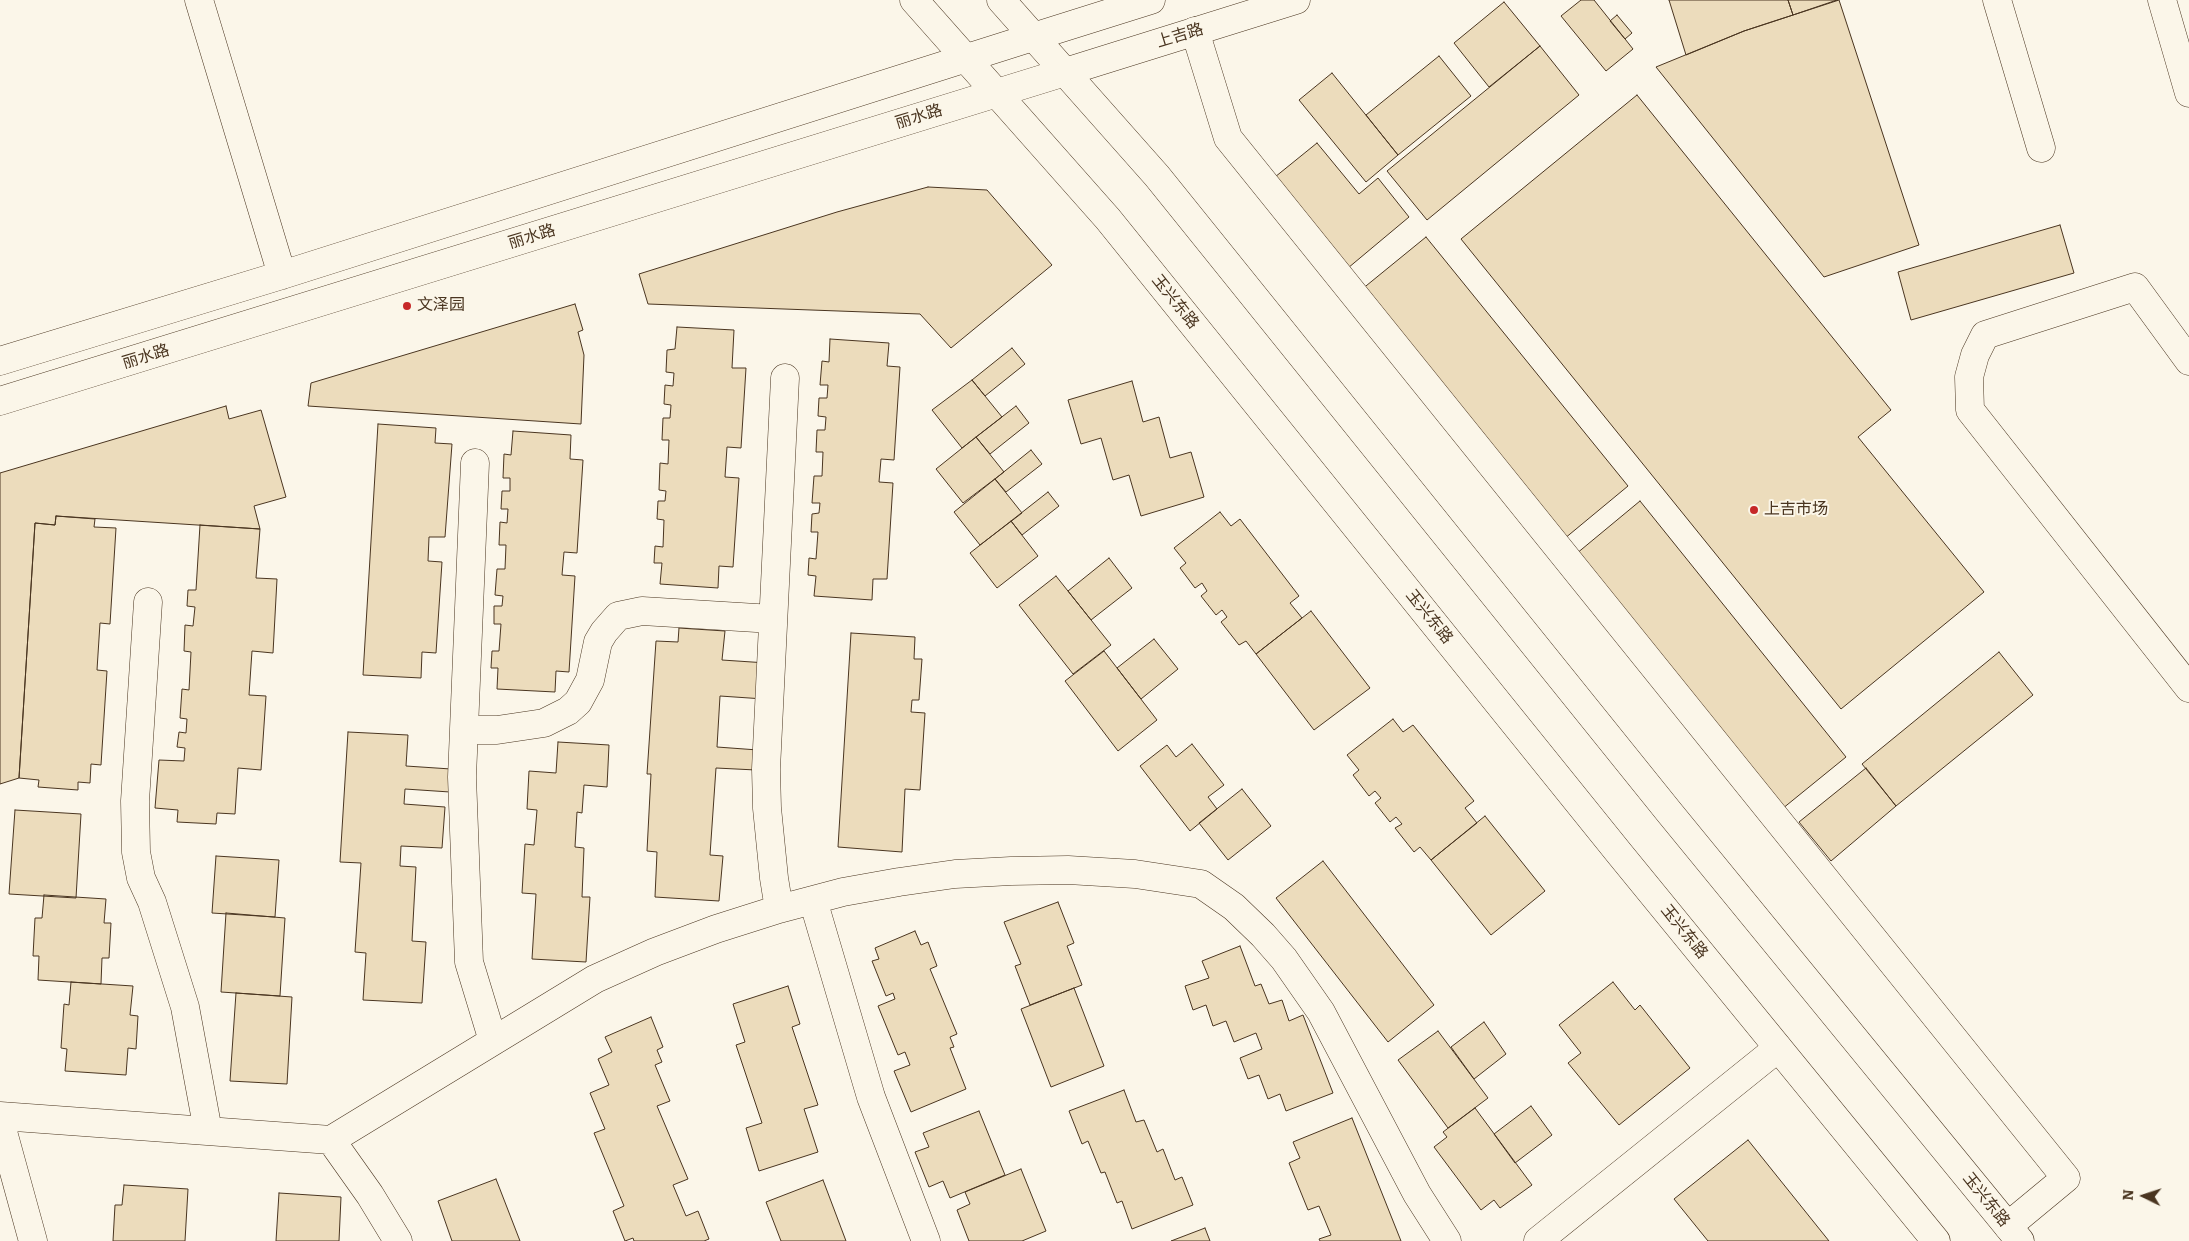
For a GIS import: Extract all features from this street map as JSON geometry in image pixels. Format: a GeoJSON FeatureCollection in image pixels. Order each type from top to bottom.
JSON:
{"type":"FeatureCollection","features":[{"type":"Feature","properties":{"kind":"main road"},"geometry":{"type":"LineString","coordinates":[[199,0],[282,275]]}},
{"type":"Feature","properties":{"kind":"main road","name":"玉兴东路"},"geometry":{"type":"LineString","coordinates":[[914,0],[1108,219],[1936,1241]]}},
{"type":"Feature","properties":{"kind":"main road","name":"玉兴东路"},"geometry":{"type":"LineString","coordinates":[[1001,0],[1157,176],[1669,812],[2014,1234]]}},
{"type":"Feature","properties":{"kind":"main road"},"geometry":{"type":"LineString","coordinates":[[0,361],[282,275],[1152,0]]}},
{"type":"Feature","properties":{"kind":"main road","name":"上吉路"},"geometry":{"type":"LineString","coordinates":[[1065,72],[1296,0]]}},
{"type":"Feature","properties":{"kind":"main road"},"geometry":{"type":"LineString","coordinates":[[1997,0],[2041,148]]}},
{"type":"Feature","properties":{"kind":"main road"},"geometry":{"type":"LineString","coordinates":[[2162,0],[2189,93]]}},
{"type":"Feature","properties":{"kind":"main road"},"geometry":{"type":"LineString","coordinates":[[1195,32],[1228,138],[2066,1178],[2014,1234]]}},
{"type":"Feature","properties":{"kind":"main road","name":"丽水路"},"geometry":{"type":"LineString","coordinates":[[0,401],[1065,72]]}},
{"type":"Feature","properties":{"kind":"main road"},"geometry":{"type":"LineString","coordinates":[[2189,361],[2134,287],[1985,335],[1975,356],[1969,378],[1970,410],[2189,688]]}},
{"type":"Feature","properties":{"kind":"main road"},"geometry":{"type":"LineString","coordinates":[[779,908],[767,808],[766,769],[785,378]]}},
{"type":"Feature","properties":{"kind":"main road"},"geometry":{"type":"LineString","coordinates":[[475,463],[462,777],[469,962],[494,1041]]}},
{"type":"Feature","properties":{"kind":"main road"},"geometry":{"type":"LineString","coordinates":[[148,602],[135,801],[136,852],[142,878],[152,902],[185,1007],[208,1131]]}},
{"type":"Feature","properties":{"kind":"main road"},"geometry":{"type":"LineString","coordinates":[[464,730],[497,730],[544,723],[568,711],[578,702],[590,680],[598,642],[618,616],[642,611],[773,619]]}},
{"type":"Feature","properties":{"kind":"main road"},"geometry":{"type":"LineString","coordinates":[[0,1116],[331,1140],[595,979],[681,942],[779,908],[899,882],[955,874],[1011,870],[1068,870],[1135,874],[1201,884],[1234,907],[1263,935],[1304,984],[1321,1012],[1416,1194],[1447,1241]]}},
{"type":"Feature","properties":{"kind":"main road"},"geometry":{"type":"LineString","coordinates":[[814,900],[871,1096],[926,1241]]}},
{"type":"Feature","properties":{"kind":"main road"},"geometry":{"type":"LineString","coordinates":[[1538,1241],[1778,1048]]}},
{"type":"Feature","properties":{"kind":"main road"},"geometry":{"type":"LineString","coordinates":[[0,1121],[33,1241]]}},
{"type":"Feature","properties":{"kind":"main road"},"geometry":{"type":"LineString","coordinates":[[331,1140],[370,1195],[398,1241]]}},
{"type":"Feature","properties":{"kind":"building"},"geometry":{"type":"Polygon","coordinates":[[[1581,0],[1594,0],[1633,49],[1606,71],[1561,16],[1581,0]]]}},
{"type":"Feature","properties":{"kind":"building"},"geometry":{"type":"Polygon","coordinates":[[[1669,0],[1788,0],[1793,15],[1744,31],[1686,55],[1669,0]]]}},
{"type":"Feature","properties":{"kind":"building"},"geometry":{"type":"Polygon","coordinates":[[[1788,0],[1837,0],[1793,15],[1788,0]]]}},
{"type":"Feature","properties":{"kind":"building"},"geometry":{"type":"Polygon","coordinates":[[[1839,0],[1919,245],[1824,277],[1656,67],[1744,31],[1839,0]]]}},
{"type":"Feature","properties":{"kind":"building"},"geometry":{"type":"Polygon","coordinates":[[[1504,2],[1540,46],[1489,87],[1454,43],[1504,2]]]}},
{"type":"Feature","properties":{"kind":"building"},"geometry":{"type":"Polygon","coordinates":[[[1617,15],[1632,33],[1625,39],[1610,21],[1617,15]]]}},
{"type":"Feature","properties":{"kind":"building"},"geometry":{"type":"Polygon","coordinates":[[[1540,46],[1579,95],[1427,220],[1387,171],[1540,46]]]}},
{"type":"Feature","properties":{"kind":"building"},"geometry":{"type":"Polygon","coordinates":[[[1439,56],[1471,96],[1398,155],[1366,115],[1439,56]]]}},
{"type":"Feature","properties":{"kind":"building"},"geometry":{"type":"Polygon","coordinates":[[[1332,73],[1398,155],[1366,182],[1299,100],[1332,73]]]}},
{"type":"Feature","properties":{"kind":"building"},"geometry":{"type":"Polygon","coordinates":[[[1637,95],[1891,410],[1858,437],[1984,592],[1841,709],[1461,239],[1637,95]]]}},
{"type":"Feature","properties":{"kind":"building"},"geometry":{"type":"Polygon","coordinates":[[[1317,143],[1359,194],[1378,178],[1409,217],[1348,268],[1275,177],[1317,143]]]}},
{"type":"Feature","properties":{"kind":"building"},"geometry":{"type":"Polygon","coordinates":[[[928,187],[987,190],[1052,265],[951,348],[920,314],[648,304],[639,274],[837,212],[928,187]]]}},
{"type":"Feature","properties":{"kind":"building"},"geometry":{"type":"Polygon","coordinates":[[[2060,225],[2074,273],[1911,320],[1898,272],[2060,225]]]}},
{"type":"Feature","properties":{"kind":"building"},"geometry":{"type":"Polygon","coordinates":[[[1426,237],[1628,486],[1564,539],[1361,290],[1426,237]]]}},
{"type":"Feature","properties":{"kind":"building"},"geometry":{"type":"Polygon","coordinates":[[[575,304],[583,330],[578,332],[584,355],[581,424],[308,406],[311,383],[575,304]]]}},
{"type":"Feature","properties":{"kind":"building"},"geometry":{"type":"Polygon","coordinates":[[[677,327],[734,330],[732,368],[746,368],[741,448],[727,447],[725,477],[739,478],[733,567],[719,566],[718,588],[660,584],[662,563],[654,563],[655,546],[663,547],[664,520],[657,519],[658,501],[665,501],[666,491],[659,490],[660,463],[668,464],[669,440],[662,440],[663,418],[670,418],[671,405],[664,404],[665,385],[673,386],[674,373],[666,372],[667,350],[675,349],[677,327]]]}},
{"type":"Feature","properties":{"kind":"building"},"geometry":{"type":"Polygon","coordinates":[[[830,339],[889,343],[887,366],[900,367],[894,460],[881,459],[879,482],[893,483],[887,579],[873,579],[872,600],[814,596],[816,576],[808,575],[809,558],[816,559],[818,532],[811,532],[812,514],[819,513],[820,503],[812,503],[814,476],[822,476],[823,452],[816,452],[817,430],[825,430],[826,417],[818,416],[819,398],[827,398],[828,385],[820,385],[822,361],[829,362],[830,339]]]}},
{"type":"Feature","properties":{"kind":"building"},"geometry":{"type":"Polygon","coordinates":[[[1012,348],[1025,364],[985,396],[972,380],[1012,348]]]}},
{"type":"Feature","properties":{"kind":"building"},"geometry":{"type":"Polygon","coordinates":[[[972,380],[1002,417],[962,448],[932,410],[972,380]]]}},
{"type":"Feature","properties":{"kind":"building"},"geometry":{"type":"Polygon","coordinates":[[[1132,381],[1143,422],[1159,417],[1170,458],[1191,452],[1204,497],[1141,516],[1129,475],[1113,480],[1101,438],[1081,444],[1068,400],[1132,381]]]}},
{"type":"Feature","properties":{"kind":"building"},"geometry":{"type":"Polygon","coordinates":[[[226,406],[229,419],[261,410],[286,497],[254,506],[260,529],[56,516],[55,525],[35,523],[19,778],[0,784],[0,473],[226,406]]]}},
{"type":"Feature","properties":{"kind":"building"},"geometry":{"type":"Polygon","coordinates":[[[1016,406],[1029,423],[990,454],[976,437],[1016,406]]]}},
{"type":"Feature","properties":{"kind":"building"},"geometry":{"type":"Polygon","coordinates":[[[378,424],[436,428],[435,443],[452,444],[445,537],[429,537],[428,561],[442,562],[436,653],[422,652],[421,678],[363,675],[378,424]]]}},
{"type":"Feature","properties":{"kind":"building"},"geometry":{"type":"Polygon","coordinates":[[[513,431],[571,435],[570,459],[583,460],[577,553],[564,552],[562,575],[575,576],[569,672],[556,671],[555,692],[497,689],[498,668],[491,668],[492,651],[499,651],[501,624],[494,624],[494,606],[502,606],[503,596],[495,595],[497,569],[505,569],[506,545],[499,545],[500,522],[507,523],[508,509],[501,509],[502,491],[510,491],[510,478],[503,478],[504,454],[511,455],[513,431]]]}},
{"type":"Feature","properties":{"kind":"building"},"geometry":{"type":"Polygon","coordinates":[[[976,437],[1004,472],[963,503],[936,469],[976,437]]]}},
{"type":"Feature","properties":{"kind":"building"},"geometry":{"type":"Polygon","coordinates":[[[1031,450],[1042,464],[1006,492],[995,479],[1031,450]]]}},
{"type":"Feature","properties":{"kind":"building"},"geometry":{"type":"Polygon","coordinates":[[[995,479],[1022,513],[980,545],[954,512],[995,479]]]}},
{"type":"Feature","properties":{"kind":"building"},"geometry":{"type":"Polygon","coordinates":[[[1048,492],[1059,506],[1022,535],[1011,521],[1048,492]]]}},
{"type":"Feature","properties":{"kind":"building"},"geometry":{"type":"Polygon","coordinates":[[[1640,501],[1846,757],[1782,809],[1576,554],[1640,501]]]}},
{"type":"Feature","properties":{"kind":"building"},"geometry":{"type":"Polygon","coordinates":[[[1220,512],[1231,526],[1240,519],[1299,596],[1290,603],[1302,618],[1256,654],[1246,641],[1239,645],[1221,622],[1227,617],[1222,610],[1216,615],[1201,596],[1207,591],[1202,583],[1195,588],[1180,568],[1186,563],[1174,548],[1220,512]]]}},
{"type":"Feature","properties":{"kind":"building"},"geometry":{"type":"Polygon","coordinates":[[[56,516],[95,519],[94,527],[116,528],[110,624],[100,623],[97,670],[107,671],[101,765],[91,764],[90,783],[78,782],[78,790],[38,787],[39,780],[19,778],[35,523],[55,525],[56,516]]]}},
{"type":"Feature","properties":{"kind":"building"},"geometry":{"type":"Polygon","coordinates":[[[1011,521],[1038,556],[997,588],[970,553],[1011,521]]]}},
{"type":"Feature","properties":{"kind":"building"},"geometry":{"type":"Polygon","coordinates":[[[200,525],[260,529],[256,578],[277,579],[273,653],[252,651],[249,695],[266,696],[261,770],[238,768],[235,814],[217,813],[216,824],[177,822],[178,810],[155,808],[159,760],[184,761],[185,748],[177,747],[179,732],[186,733],[187,719],[180,718],[182,689],[189,690],[191,652],[184,651],[185,625],[193,626],[195,607],[187,606],[188,590],[196,590],[200,525]]]}},
{"type":"Feature","properties":{"kind":"building"},"geometry":{"type":"Polygon","coordinates":[[[1109,558],[1132,588],[1091,620],[1068,591],[1109,558]]]}},
{"type":"Feature","properties":{"kind":"building"},"geometry":{"type":"Polygon","coordinates":[[[1056,576],[1111,645],[1073,674],[1019,605],[1056,576]]]}},
{"type":"Feature","properties":{"kind":"building"},"geometry":{"type":"Polygon","coordinates":[[[1311,611],[1370,688],[1314,730],[1256,654],[1311,611]]]}},
{"type":"Feature","properties":{"kind":"building"},"geometry":{"type":"Polygon","coordinates":[[[679,628],[725,631],[722,660],[767,663],[764,699],[720,696],[717,747],[758,750],[756,770],[716,768],[710,855],[723,856],[719,901],[655,897],[657,852],[647,851],[651,774],[647,774],[656,641],[678,642],[679,628]]]}},
{"type":"Feature","properties":{"kind":"building"},"geometry":{"type":"Polygon","coordinates":[[[851,633],[915,637],[914,659],[922,659],[919,700],[912,700],[911,712],[925,713],[920,790],[905,789],[902,852],[838,847],[851,633]]]}},
{"type":"Feature","properties":{"kind":"building"},"geometry":{"type":"Polygon","coordinates":[[[1154,639],[1178,669],[1141,699],[1117,668],[1154,639]]]}},
{"type":"Feature","properties":{"kind":"building"},"geometry":{"type":"Polygon","coordinates":[[[1104,651],[1157,720],[1118,751],[1065,681],[1104,651]]]}},
{"type":"Feature","properties":{"kind":"building"},"geometry":{"type":"Polygon","coordinates":[[[1999,652],[2033,695],[1896,806],[1862,764],[1999,652]]]}},
{"type":"Feature","properties":{"kind":"building"},"geometry":{"type":"Polygon","coordinates":[[[1393,719],[1403,732],[1413,725],[1474,801],[1465,808],[1477,823],[1431,860],[1420,847],[1414,852],[1395,828],[1402,824],[1396,817],[1390,822],[1375,803],[1381,798],[1375,791],[1369,796],[1353,775],[1359,770],[1347,755],[1393,719]]]}},
{"type":"Feature","properties":{"kind":"building"},"geometry":{"type":"Polygon","coordinates":[[[348,732],[408,735],[406,766],[451,769],[450,792],[405,789],[404,804],[445,807],[442,848],[401,846],[400,866],[416,867],[412,941],[426,942],[422,1003],[363,1000],[366,953],[355,952],[361,863],[340,862],[348,732]]]}},
{"type":"Feature","properties":{"kind":"building"},"geometry":{"type":"Polygon","coordinates":[[[558,742],[609,745],[607,787],[584,785],[582,813],[577,812],[575,847],[584,848],[582,897],[590,897],[586,962],[532,959],[536,894],[522,893],[525,844],[534,845],[537,810],[527,809],[529,771],[556,773],[558,742]]]}},
{"type":"Feature","properties":{"kind":"building"},"geometry":{"type":"Polygon","coordinates":[[[1192,744],[1224,785],[1208,797],[1217,809],[1190,831],[1140,766],[1167,745],[1176,757],[1192,744]]]}},
{"type":"Feature","properties":{"kind":"building"},"geometry":{"type":"Polygon","coordinates":[[[1866,768],[1896,806],[1831,861],[1799,822],[1866,768]]]}},
{"type":"Feature","properties":{"kind":"building"},"geometry":{"type":"Polygon","coordinates":[[[1242,789],[1271,826],[1228,860],[1199,823],[1242,789]]]}},
{"type":"Feature","properties":{"kind":"building"},"geometry":{"type":"Polygon","coordinates":[[[15,810],[81,814],[76,898],[9,894],[15,810]]]}},
{"type":"Feature","properties":{"kind":"building"},"geometry":{"type":"Polygon","coordinates":[[[1485,816],[1545,891],[1491,935],[1431,860],[1485,816]]]}},
{"type":"Feature","properties":{"kind":"building"},"geometry":{"type":"Polygon","coordinates":[[[216,856],[279,860],[275,917],[212,913],[216,856]]]}},
{"type":"Feature","properties":{"kind":"building"},"geometry":{"type":"Polygon","coordinates":[[[1323,861],[1434,1005],[1388,1042],[1276,898],[1323,861]]]}},
{"type":"Feature","properties":{"kind":"building"},"geometry":{"type":"Polygon","coordinates":[[[44,895],[106,899],[104,923],[111,923],[109,958],[102,958],[101,984],[38,980],[39,956],[33,956],[35,918],[42,918],[44,895]]]}},
{"type":"Feature","properties":{"kind":"building"},"geometry":{"type":"Polygon","coordinates":[[[1058,902],[1074,943],[1067,946],[1082,985],[1030,1005],[1015,966],[1021,964],[1004,922],[1058,902]]]}},
{"type":"Feature","properties":{"kind":"building"},"geometry":{"type":"Polygon","coordinates":[[[226,913],[285,918],[280,996],[221,992],[226,913]]]}},
{"type":"Feature","properties":{"kind":"building"},"geometry":{"type":"Polygon","coordinates":[[[915,931],[921,945],[928,942],[937,966],[930,969],[957,1034],[950,1037],[954,1047],[950,1048],[966,1089],[911,1112],[894,1071],[910,1065],[905,1052],[898,1055],[878,1006],[895,999],[893,993],[886,996],[872,961],[879,959],[875,948],[915,931]]]}},
{"type":"Feature","properties":{"kind":"building"},"geometry":{"type":"Polygon","coordinates":[[[1240,946],[1255,986],[1261,984],[1269,1004],[1282,1000],[1289,1021],[1303,1015],[1333,1093],[1286,1111],[1280,1094],[1268,1099],[1259,1075],[1248,1079],[1240,1058],[1262,1049],[1256,1033],[1234,1042],[1226,1021],[1213,1026],[1206,1005],[1193,1010],[1185,986],[1209,978],[1202,961],[1240,946]]]}},
{"type":"Feature","properties":{"kind":"building"},"geometry":{"type":"Polygon","coordinates":[[[71,982],[133,986],[130,1015],[138,1016],[136,1049],[128,1048],[126,1075],[65,1071],[67,1049],[61,1048],[64,1004],[69,1005],[71,982]]]}},
{"type":"Feature","properties":{"kind":"building"},"geometry":{"type":"Polygon","coordinates":[[[1613,982],[1635,1010],[1640,1005],[1690,1068],[1619,1125],[1568,1063],[1581,1053],[1559,1025],[1613,982]]]}},
{"type":"Feature","properties":{"kind":"building"},"geometry":{"type":"Polygon","coordinates":[[[788,986],[800,1024],[792,1027],[818,1105],[804,1109],[818,1152],[759,1171],[746,1128],[762,1123],[736,1045],[745,1042],[733,1004],[788,986]]]}},
{"type":"Feature","properties":{"kind":"building"},"geometry":{"type":"Polygon","coordinates":[[[1074,988],[1104,1066],[1051,1087],[1021,1009],[1074,988]]]}},
{"type":"Feature","properties":{"kind":"building"},"geometry":{"type":"Polygon","coordinates":[[[236,993],[292,997],[287,1084],[230,1081],[236,993]]]}},
{"type":"Feature","properties":{"kind":"building"},"geometry":{"type":"Polygon","coordinates":[[[651,1017],[663,1047],[657,1050],[662,1062],[655,1065],[670,1101],[657,1106],[688,1179],[673,1185],[686,1216],[698,1211],[709,1239],[704,1241],[634,1241],[633,1238],[625,1241],[613,1211],[624,1206],[594,1133],[605,1129],[590,1093],[609,1085],[598,1059],[612,1052],[605,1037],[651,1017]]]}},
{"type":"Feature","properties":{"kind":"building"},"geometry":{"type":"Polygon","coordinates":[[[1484,1022],[1506,1054],[1474,1079],[1451,1047],[1484,1022]]]}},
{"type":"Feature","properties":{"kind":"building"},"geometry":{"type":"Polygon","coordinates":[[[1438,1031],[1488,1098],[1448,1128],[1398,1060],[1438,1031]]]}},
{"type":"Feature","properties":{"kind":"building"},"geometry":{"type":"Polygon","coordinates":[[[1124,1090],[1136,1122],[1144,1120],[1157,1152],[1163,1149],[1175,1180],[1182,1177],[1193,1205],[1132,1229],[1122,1201],[1117,1203],[1105,1172],[1101,1173],[1088,1141],[1082,1144],[1069,1111],[1124,1090]]]}},
{"type":"Feature","properties":{"kind":"building"},"geometry":{"type":"Polygon","coordinates":[[[1531,1106],[1552,1135],[1515,1163],[1494,1134],[1531,1106]]]}},
{"type":"Feature","properties":{"kind":"building"},"geometry":{"type":"Polygon","coordinates":[[[1475,1108],[1532,1185],[1500,1208],[1494,1200],[1481,1210],[1434,1147],[1447,1137],[1443,1132],[1475,1108]]]}},
{"type":"Feature","properties":{"kind":"building"},"geometry":{"type":"Polygon","coordinates":[[[979,1111],[1005,1175],[950,1198],[943,1181],[929,1187],[915,1152],[929,1147],[923,1133],[979,1111]]]}},
{"type":"Feature","properties":{"kind":"building"},"geometry":{"type":"Polygon","coordinates":[[[1352,1118],[1401,1241],[1320,1241],[1319,1239],[1331,1235],[1319,1206],[1308,1210],[1289,1163],[1300,1158],[1293,1142],[1352,1118]]]}},
{"type":"Feature","properties":{"kind":"building"},"geometry":{"type":"Polygon","coordinates":[[[1748,1140],[1829,1241],[1708,1241],[1674,1199],[1748,1140]]]}},
{"type":"Feature","properties":{"kind":"building"},"geometry":{"type":"Polygon","coordinates":[[[1021,1169],[1046,1231],[1022,1241],[969,1241],[957,1210],[970,1204],[965,1192],[1021,1169]]]}},
{"type":"Feature","properties":{"kind":"building"},"geometry":{"type":"Polygon","coordinates":[[[496,1179],[520,1241],[452,1241],[438,1201],[496,1179]]]}},
{"type":"Feature","properties":{"kind":"building"},"geometry":{"type":"Polygon","coordinates":[[[823,1180],[846,1241],[781,1241],[766,1202],[823,1180]]]}},
{"type":"Feature","properties":{"kind":"building"},"geometry":{"type":"Polygon","coordinates":[[[124,1185],[188,1189],[185,1241],[113,1241],[115,1205],[122,1205],[124,1185]]]}},
{"type":"Feature","properties":{"kind":"building"},"geometry":{"type":"Polygon","coordinates":[[[279,1193],[341,1197],[339,1241],[276,1241],[279,1193]]]}},
{"type":"Feature","properties":{"kind":"building"},"geometry":{"type":"Polygon","coordinates":[[[1205,1228],[1210,1241],[1171,1241],[1205,1228]]]}},
{"type":"Feature","properties":{"kind":"place","name":"文泽园"},"geometry":{"type":"Point","coordinates":[407,306]}},
{"type":"Feature","properties":{"kind":"place","name":"上吉市场"},"geometry":{"type":"Point","coordinates":[1754,510]}}]}
